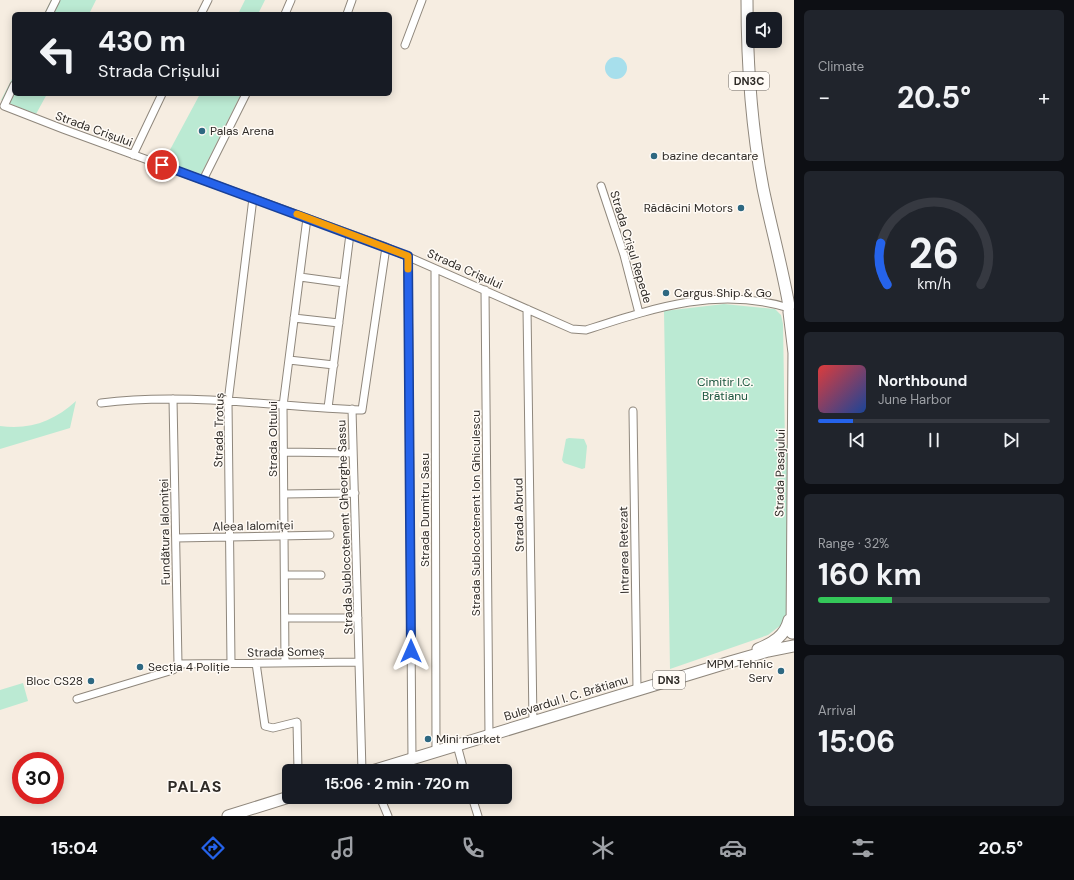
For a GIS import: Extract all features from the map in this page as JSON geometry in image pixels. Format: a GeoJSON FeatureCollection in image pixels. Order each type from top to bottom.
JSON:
{"type":"FeatureCollection","features":[{"type":"Feature","properties":{"kind":"main road","name":"DN3C"},"geometry":{"type":"LineString","coordinates":[[747,0],[749,76],[753,128],[768,209],[791,309]]}},
{"type":"Feature","properties":{"kind":"main road","name":"DN3C"},"geometry":{"type":"LineString","coordinates":[[783,272],[794,290]]}},
{"type":"Feature","properties":{"kind":"main road","name":"Strada Pasajului"},"geometry":{"type":"LineString","coordinates":[[791,309],[794,354]]}},
{"type":"Feature","properties":{"kind":"main road","name":"Strada Pasajului"},"geometry":{"type":"LineString","coordinates":[[793,639],[794,350]]}},
{"type":"Feature","properties":{"kind":"main road","name":"Strada Pasajului"},"geometry":{"type":"LineString","coordinates":[[793,596],[794,604]]}},
{"type":"Feature","properties":{"kind":"main road"},"geometry":{"type":"LineString","coordinates":[[734,661],[768,644],[784,632],[789,621],[793,596]]}},
{"type":"Feature","properties":{"kind":"main road","name":"Bulevardul I. C. Brătianu"},"geometry":{"type":"LineString","coordinates":[[395,764],[768,651],[793,639]]}},
{"type":"Feature","properties":{"kind":"main road"},"geometry":{"type":"LineString","coordinates":[[228,816],[252,812],[282,800]]}},
{"type":"Feature","properties":{"kind":"street"},"geometry":{"type":"LineString","coordinates":[[50,12],[56,0]]}},
{"type":"Feature","properties":{"kind":"street"},"geometry":{"type":"LineString","coordinates":[[202,12],[208,0]]}},
{"type":"Feature","properties":{"kind":"street"},"geometry":{"type":"LineString","coordinates":[[286,12],[291,0]]}},
{"type":"Feature","properties":{"kind":"street"},"geometry":{"type":"LineString","coordinates":[[348,12],[352,0]]}},
{"type":"Feature","properties":{"kind":"street"},"geometry":{"type":"LineString","coordinates":[[405,45],[422,0]]}},
{"type":"Feature","properties":{"kind":"street","name":"Strada Crișului"},"geometry":{"type":"LineString","coordinates":[[12,89],[4,106],[133,155],[386,247],[566,327],[580,330],[676,303],[712,298],[768,303],[791,309]]}},
{"type":"Feature","properties":{"kind":"street"},"geometry":{"type":"LineString","coordinates":[[133,155],[161,96]]}},
{"type":"Feature","properties":{"kind":"street"},"geometry":{"type":"LineString","coordinates":[[203,180],[245,96]]}},
{"type":"Feature","properties":{"kind":"street","name":"Strada Crișul Repede"},"geometry":{"type":"LineString","coordinates":[[601,186],[624,255],[639,313]]}},
{"type":"Feature","properties":{"kind":"street","name":"Strada Trotuș"},"geometry":{"type":"LineString","coordinates":[[231,663],[228,402],[253,198]]}},
{"type":"Feature","properties":{"kind":"street","name":"Strada Oltului"},"geometry":{"type":"LineString","coordinates":[[285,663],[283,406],[307,218]]}},
{"type":"Feature","properties":{"kind":"street"},"geometry":{"type":"LineString","coordinates":[[328,408],[350,234]]}},
{"type":"Feature","properties":{"kind":"street","name":"Strada Sublocotenent Gheorghe Sassu"},"geometry":{"type":"LineString","coordinates":[[362,764],[352,409],[362,410],[386,247]]}},
{"type":"Feature","properties":{"kind":"street"},"geometry":{"type":"LineString","coordinates":[[408,256],[412,759]]}},
{"type":"Feature","properties":{"kind":"street","name":"Strada Dumitru Sasu"},"geometry":{"type":"LineString","coordinates":[[435,269],[436,752]]}},
{"type":"Feature","properties":{"kind":"street"},"geometry":{"type":"LineString","coordinates":[[300,277],[344,283]]}},
{"type":"Feature","properties":{"kind":"street","name":"Strada Sublocotenent Ion Ghiculescu"},"geometry":{"type":"LineString","coordinates":[[485,290],[489,735]]}},
{"type":"Feature","properties":{"kind":"street","name":"Strada Abrud"},"geometry":{"type":"LineString","coordinates":[[527,309],[533,722]]}},
{"type":"Feature","properties":{"kind":"street"},"geometry":{"type":"LineString","coordinates":[[294,318],[339,323]]}},
{"type":"Feature","properties":{"kind":"street"},"geometry":{"type":"LineString","coordinates":[[289,360],[334,365]]}},
{"type":"Feature","properties":{"kind":"street"},"geometry":{"type":"LineString","coordinates":[[101,403],[128,400],[173,399],[352,409]]}},
{"type":"Feature","properties":{"kind":"street","name":"Fundătura Ialomiței"},"geometry":{"type":"LineString","coordinates":[[173,399],[178,664]]}},
{"type":"Feature","properties":{"kind":"street","name":"Intrarea Retezat"},"geometry":{"type":"LineString","coordinates":[[633,411],[637,690]]}},
{"type":"Feature","properties":{"kind":"street"},"geometry":{"type":"LineString","coordinates":[[283,452],[353,453]]}},
{"type":"Feature","properties":{"kind":"street"},"geometry":{"type":"LineString","coordinates":[[284,494],[355,493]]}},
{"type":"Feature","properties":{"kind":"street","name":"Aleea Ialomiței"},"geometry":{"type":"LineString","coordinates":[[176,538],[330,535]]}},
{"type":"Feature","properties":{"kind":"street"},"geometry":{"type":"LineString","coordinates":[[285,575],[321,575]]}},
{"type":"Feature","properties":{"kind":"street"},"geometry":{"type":"LineString","coordinates":[[285,618],[358,618]]}},
{"type":"Feature","properties":{"kind":"street","name":"Strada Someș"},"geometry":{"type":"LineString","coordinates":[[77,699],[173,670],[178,664],[359,662]]}},
{"type":"Feature","properties":{"kind":"street"},"geometry":{"type":"LineString","coordinates":[[256,663],[265,726],[273,728],[297,722],[298,764]]}},
{"type":"Feature","properties":{"kind":"street"},"geometry":{"type":"LineString","coordinates":[[457,745],[462,764]]}},
{"type":"Feature","properties":{"kind":"street"},"geometry":{"type":"LineString","coordinates":[[383,804],[388,816]]}},
{"type":"Feature","properties":{"kind":"street"},"geometry":{"type":"LineString","coordinates":[[474,804],[478,816]]}},
{"type":"Feature","properties":{"kind":"green space"},"geometry":{"type":"Polygon","coordinates":[[[51,0],[96,0],[90,12],[45,12],[51,0]]]}},
{"type":"Feature","properties":{"kind":"green space"},"geometry":{"type":"Polygon","coordinates":[[[245,0],[265,0],[259,12],[239,12],[245,0]]]}},
{"type":"Feature","properties":{"kind":"green space"},"geometry":{"type":"Polygon","coordinates":[[[12,79],[12,96],[46,96],[36,114],[1,100],[12,79]]]}},
{"type":"Feature","properties":{"kind":"green space","name":"Palas Arena"},"geometry":{"type":"Polygon","coordinates":[[[199,96],[240,96],[201,174],[164,161],[199,96]]]}},
{"type":"Feature","properties":{"kind":"green space","name":"Cimitir I.C. Brătianu"},"geometry":{"type":"Polygon","coordinates":[[[724,304],[775,309],[781,315],[783,324],[785,445],[794,444],[794,621],[781,625],[768,635],[670,669],[664,311],[724,304]]]}},
{"type":"Feature","properties":{"kind":"green space"},"geometry":{"type":"Polygon","coordinates":[[[76,401],[70,428],[0,449],[0,426],[22,427],[32,425],[50,419],[68,408],[76,401]]]}},
{"type":"Feature","properties":{"kind":"green space"},"geometry":{"type":"Polygon","coordinates":[[[566,439],[584,439],[587,446],[585,468],[582,469],[564,463],[562,460],[566,439]]]}},
{"type":"Feature","properties":{"kind":"green space"},"geometry":{"type":"Polygon","coordinates":[[[23,683],[28,701],[0,710],[0,690],[23,683]]]}},
{"type":"Feature","properties":{"kind":"water"},"geometry":{"type":"Polygon","coordinates":[[[612,57],[620,57],[627,64],[627,72],[620,79],[612,79],[605,72],[605,64],[612,57]]]}},
{"type":"Feature","properties":{"kind":"slow traffic"},"geometry":{"type":"LineString","coordinates":[[297,214],[408,256],[408,269]]}},
{"type":"Feature","properties":{"kind":"place","name":"Palas Arena"},"geometry":{"type":"Point","coordinates":[202,131]}},
{"type":"Feature","properties":{"kind":"place","name":"bazine decantare"},"geometry":{"type":"Point","coordinates":[654,156]}},
{"type":"Feature","properties":{"kind":"place","name":"Rădăcini Motors"},"geometry":{"type":"Point","coordinates":[741,208]}},
{"type":"Feature","properties":{"kind":"place","name":"Cargus Ship & Go"},"geometry":{"type":"Point","coordinates":[666,293]}},
{"type":"Feature","properties":{"kind":"place","name":"Secția 4 Poliție"},"geometry":{"type":"Point","coordinates":[140,667]}},
{"type":"Feature","properties":{"kind":"place","name":"MPM Tehnic Serv"},"geometry":{"type":"Point","coordinates":[781,671]}},
{"type":"Feature","properties":{"kind":"place","name":"Bloc CS28"},"geometry":{"type":"Point","coordinates":[91,681]}},
{"type":"Feature","properties":{"kind":"place","name":"Mini market"},"geometry":{"type":"Point","coordinates":[428,739]}},
{"type":"Feature","properties":{"kind":"district","name":"PALAS"},"geometry":{"type":"Point","coordinates":[195,786]}},
{"type":"Feature","properties":{"kind":"route"},"geometry":{"type":"LineString","coordinates":[[162,165],[408,256],[411,651]]}}]}
